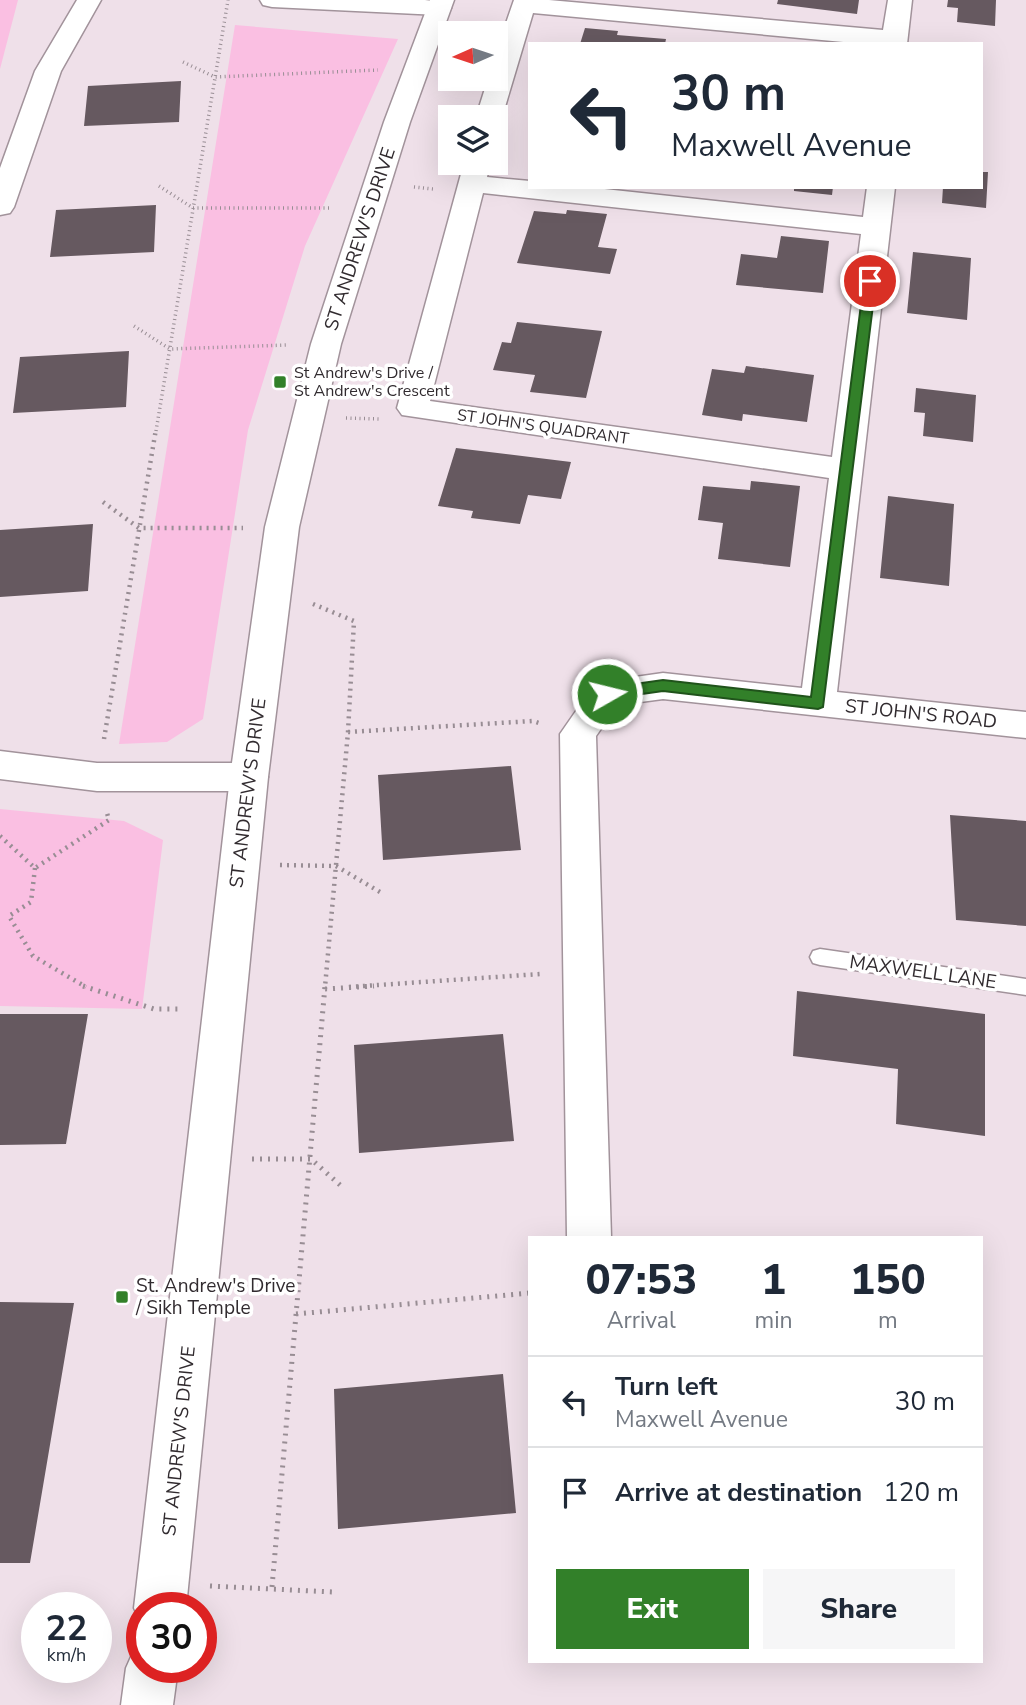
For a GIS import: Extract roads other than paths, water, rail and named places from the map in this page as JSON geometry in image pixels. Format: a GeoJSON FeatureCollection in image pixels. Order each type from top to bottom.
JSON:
{"type":"FeatureCollection","features":[{"type":"Feature","properties":{"kind":"street"},"geometry":{"type":"LineString","coordinates":[[0,207],[48,71],[89,0]]}},
{"type":"Feature","properties":{"kind":"street"},"geometry":{"type":"LineString","coordinates":[[272,0],[440,4]]}},
{"type":"Feature","properties":{"kind":"street"},"geometry":{"type":"LineString","coordinates":[[493,105],[523,5],[538,3],[895,41],[900,0]]}},
{"type":"Feature","properties":{"kind":"street","name":"ST ANDREW'S DRIVE"},"geometry":{"type":"LineString","coordinates":[[163,1592],[239,865],[282,527],[326,344],[416,68],[440,4]]}},
{"type":"Feature","properties":{"kind":"street"},"geometry":{"type":"LineString","coordinates":[[472,180],[528,187]]}},
{"type":"Feature","properties":{"kind":"street","name":"ST JOHN'S QUADRANT"},"geometry":{"type":"LineString","coordinates":[[472,180],[413,408],[848,470]]}},
{"type":"Feature","properties":{"kind":"street"},"geometry":{"type":"LineString","coordinates":[[549,189],[876,227]]}},
{"type":"Feature","properties":{"kind":"street"},"geometry":{"type":"LineString","coordinates":[[818,703],[881,189]]}},
{"type":"Feature","properties":{"kind":"street","name":"ST JOHN'S ROAD"},"geometry":{"type":"LineString","coordinates":[[589,1236],[578,734],[607,694],[663,686],[1026,725]]}},
{"type":"Feature","properties":{"kind":"street"},"geometry":{"type":"LineString","coordinates":[[0,765],[97,778],[249,777]]}},
{"type":"Feature","properties":{"kind":"street"},"geometry":{"type":"LineString","coordinates":[[147,1705],[150,1683]]}},
{"type":"Feature","properties":{"kind":"lane","name":"MAXWELL LANE"},"geometry":{"type":"LineString","coordinates":[[820,957],[1026,987]]}},
{"type":"Feature","properties":{"kind":"place","name":"St Andrew's Drive / St Andrew's Crescent"},"geometry":{"type":"Point","coordinates":[280,382]}},
{"type":"Feature","properties":{"kind":"place","name":"St. Andrew's Drive / Sikh Temple"},"geometry":{"type":"Point","coordinates":[122,1297]}}]}
